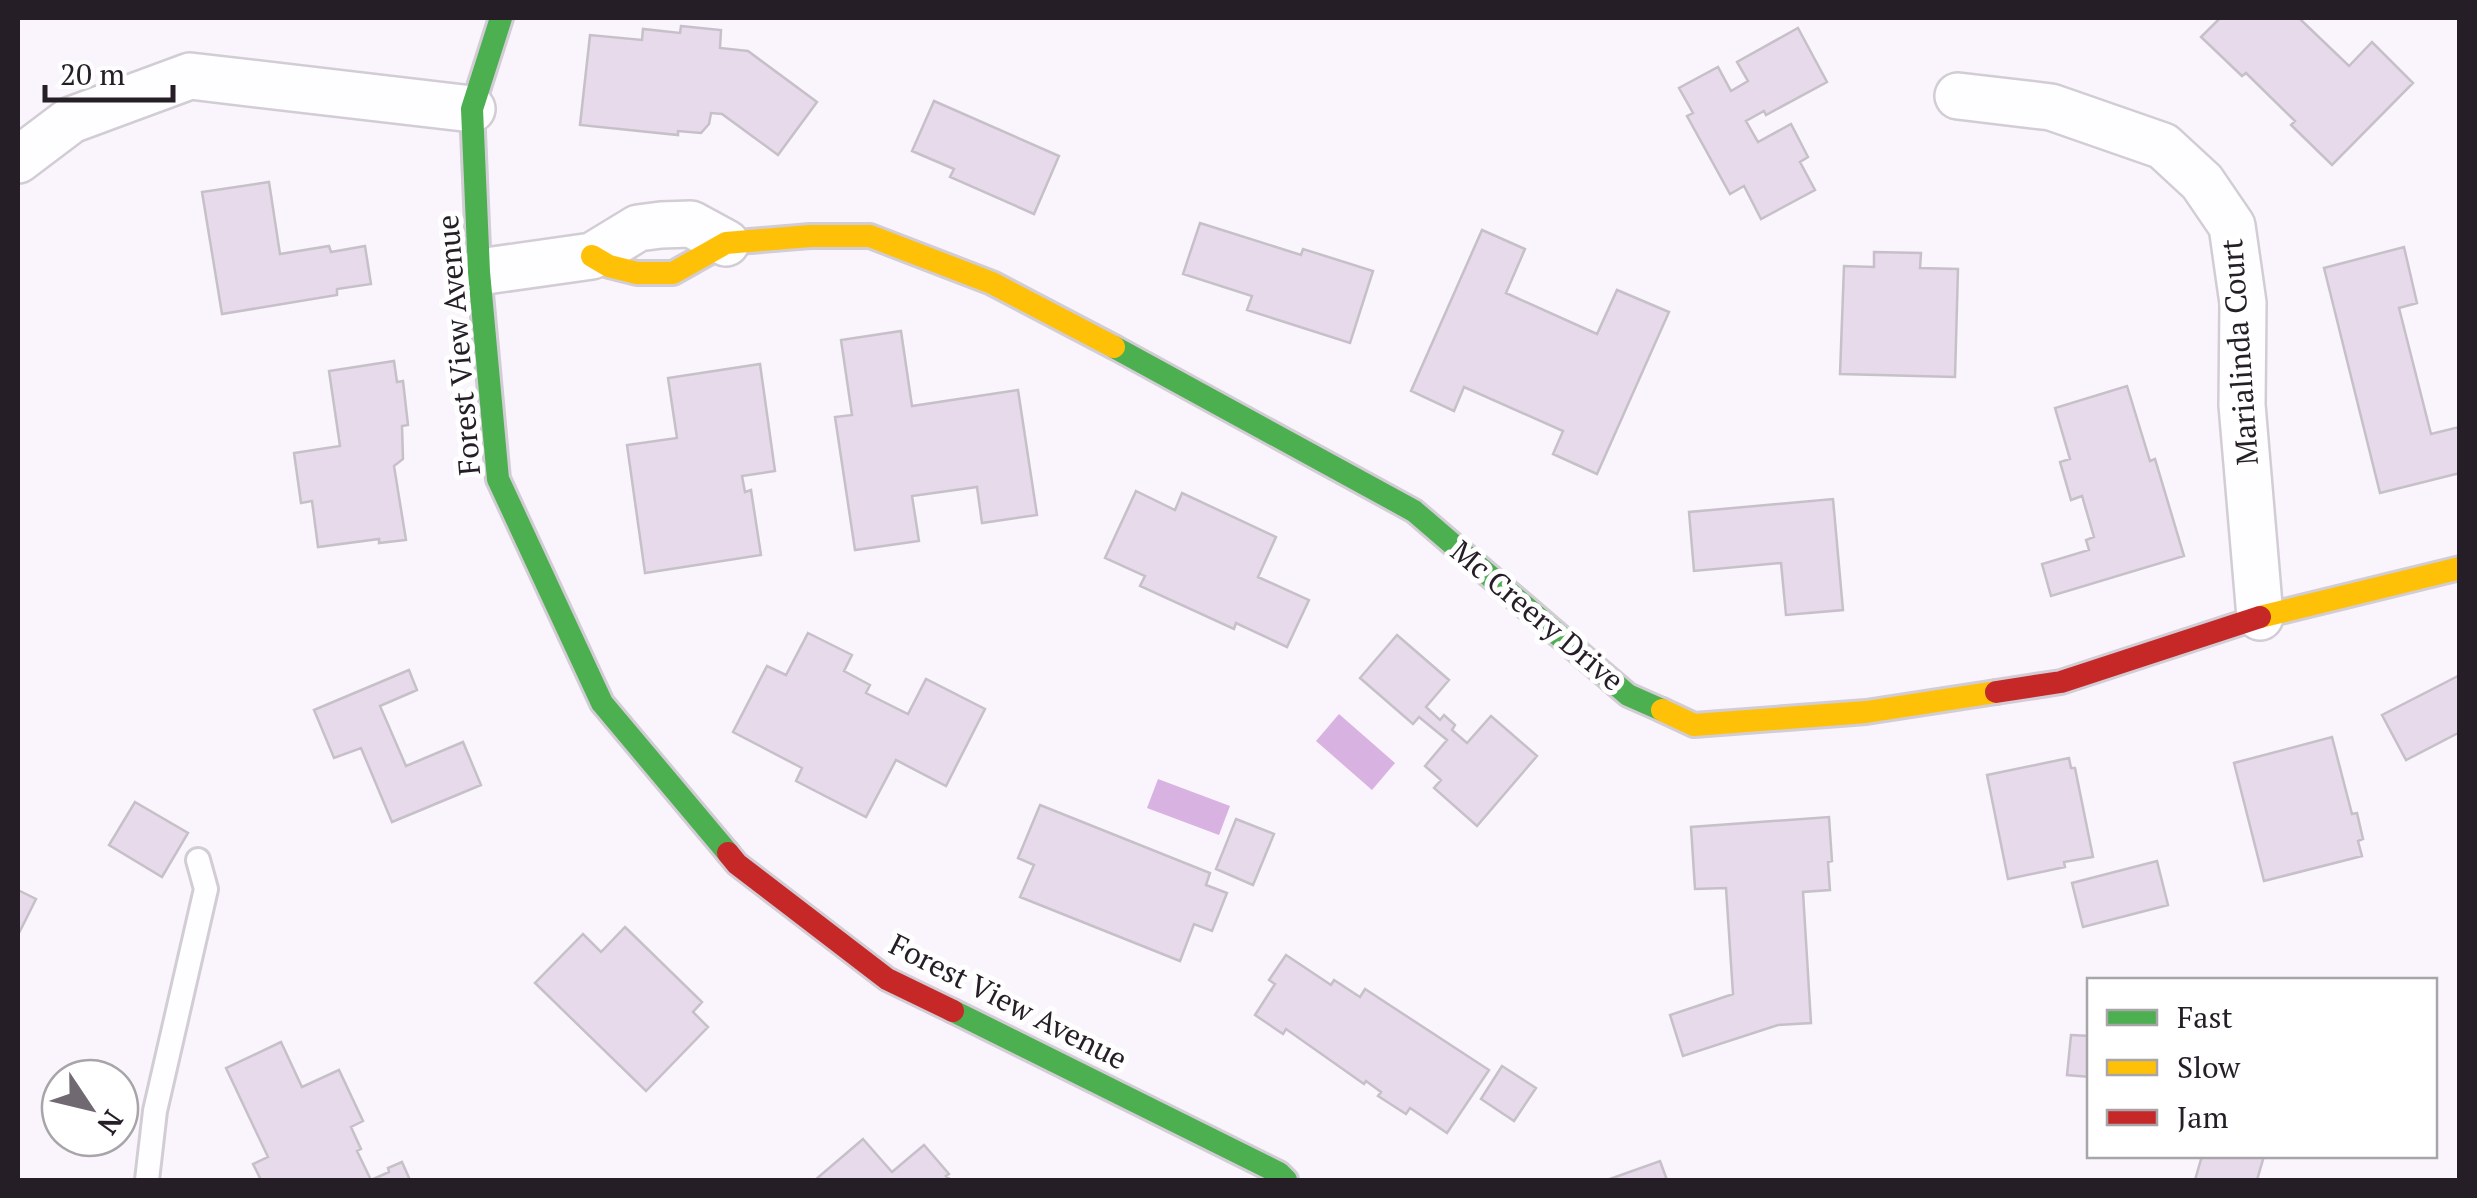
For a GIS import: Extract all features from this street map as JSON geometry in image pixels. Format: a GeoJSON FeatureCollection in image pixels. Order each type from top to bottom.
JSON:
{"type":"FeatureCollection","features":[{"type":"Feature","properties":{"kind":"street","name":"Forest View Avenue"},"geometry":{"type":"LineString","coordinates":[[502,18],[472,109],[478,272],[498,480],[602,703],[737,864],[887,979],[1280,1173],[1286,1180]]}},
{"type":"Feature","properties":{"kind":"street"},"geometry":{"type":"LineString","coordinates":[[18,160],[72,120],[190,76],[472,109]]}},
{"type":"Feature","properties":{"kind":"street","name":"Marialinda Court"},"geometry":{"type":"LineString","coordinates":[[1958,96],[2052,108],[2164,146],[2202,182],[2232,226],[2243,303],[2242,405],[2260,617]]}},
{"type":"Feature","properties":{"kind":"street","name":"Mc Creery Drive"},"geometry":{"type":"LineString","coordinates":[[478,272],[592,256],[638,228],[661,225],[691,224],[726,243],[870,236],[992,282],[1247,417],[1414,512],[1628,695],[1694,725],[1866,712],[2061,682],[2260,617],[2460,568]]}},
{"type":"Feature","properties":{"kind":"lane"},"geometry":{"type":"LineString","coordinates":[[147,1180],[155,1111],[206,889],[198,860]]}},
{"type":"Feature","properties":{"kind":"shaded area"},"geometry":{"type":"Polygon","coordinates":[[[1339,714],[1395,763],[1372,790],[1316,741],[1339,714]]]}},
{"type":"Feature","properties":{"kind":"shaded area"},"geometry":{"type":"Polygon","coordinates":[[[1158,779],[1230,806],[1219,835],[1147,808],[1158,779]]]}},
{"type":"Feature","properties":{"kind":"building"},"geometry":{"type":"Polygon","coordinates":[[[2220,18],[2299,18],[2349,66],[2372,42],[2413,83],[2332,165],[2291,125],[2295,121],[2246,73],[2242,76],[2201,37],[2220,18]]]}},
{"type":"Feature","properties":{"kind":"building"},"geometry":{"type":"Polygon","coordinates":[[[681,26],[721,30],[720,48],[748,51],[817,102],[778,155],[722,114],[711,113],[709,124],[701,133],[678,131],[678,135],[580,125],[590,35],[642,40],[643,29],[680,33],[681,26]]]}},
{"type":"Feature","properties":{"kind":"building"},"geometry":{"type":"Polygon","coordinates":[[[1798,28],[1827,82],[1766,115],[1764,111],[1746,121],[1758,142],[1791,124],[1808,157],[1800,162],[1815,190],[1761,219],[1744,186],[1730,194],[1687,116],[1693,113],[1679,88],[1718,67],[1731,91],[1748,81],[1737,62],[1798,28]]]}},
{"type":"Feature","properties":{"kind":"building"},"geometry":{"type":"Polygon","coordinates":[[[934,101],[1059,156],[1034,214],[950,177],[954,169],[912,151],[934,101]]]}},
{"type":"Feature","properties":{"kind":"building"},"geometry":{"type":"Polygon","coordinates":[[[269,182],[280,254],[329,246],[331,252],[365,246],[371,284],[337,289],[337,295],[222,314],[202,192],[269,182]]]}},
{"type":"Feature","properties":{"kind":"building"},"geometry":{"type":"Polygon","coordinates":[[[1200,223],[1301,255],[1303,249],[1373,271],[1350,343],[1247,310],[1252,296],[1183,274],[1200,223]]]}},
{"type":"Feature","properties":{"kind":"building"},"geometry":{"type":"Polygon","coordinates":[[[1482,230],[1525,249],[1506,293],[1597,334],[1617,290],[1669,312],[1597,474],[1553,454],[1563,431],[1464,387],[1454,411],[1411,391],[1482,230]]]}},
{"type":"Feature","properties":{"kind":"building"},"geometry":{"type":"Polygon","coordinates":[[[2404,247],[2417,303],[2399,308],[2431,434],[2459,427],[2460,473],[2380,493],[2324,268],[2404,247]]]}},
{"type":"Feature","properties":{"kind":"building"},"geometry":{"type":"Polygon","coordinates":[[[1874,252],[1921,253],[1920,268],[1958,269],[1955,377],[1840,374],[1844,266],[1874,267],[1874,252]]]}},
{"type":"Feature","properties":{"kind":"building"},"geometry":{"type":"Polygon","coordinates":[[[901,331],[912,406],[1018,390],[1037,515],[982,523],[977,487],[912,496],[919,541],[855,550],[835,417],[852,415],[841,340],[901,331]]]}},
{"type":"Feature","properties":{"kind":"building"},"geometry":{"type":"Polygon","coordinates":[[[394,361],[397,382],[403,381],[408,425],[402,426],[403,459],[394,466],[406,540],[379,543],[379,539],[318,547],[312,501],[301,503],[294,453],[340,446],[329,371],[394,361]]]}},
{"type":"Feature","properties":{"kind":"building"},"geometry":{"type":"Polygon","coordinates":[[[760,364],[775,471],[742,476],[745,492],[751,490],[761,555],[645,573],[627,445],[677,438],[668,378],[760,364]]]}},
{"type":"Feature","properties":{"kind":"building"},"geometry":{"type":"Polygon","coordinates":[[[2127,386],[2150,461],[2155,459],[2184,556],[2051,596],[2042,564],[2089,550],[2086,540],[2094,537],[2082,496],[2071,500],[2060,462],[2070,459],[2055,408],[2127,386]]]}},
{"type":"Feature","properties":{"kind":"building"},"geometry":{"type":"Polygon","coordinates":[[[1136,491],[1175,510],[1182,493],[1276,537],[1258,577],[1309,600],[1287,647],[1236,623],[1234,629],[1140,586],[1145,576],[1105,558],[1136,491]]]}},
{"type":"Feature","properties":{"kind":"building"},"geometry":{"type":"Polygon","coordinates":[[[1833,499],[1843,610],[1786,615],[1781,563],[1694,571],[1689,512],[1833,499]]]}},
{"type":"Feature","properties":{"kind":"building"},"geometry":{"type":"Polygon","coordinates":[[[808,633],[852,655],[844,671],[870,685],[866,693],[908,714],[926,679],[985,709],[946,786],[896,760],[866,817],[796,781],[802,768],[733,732],[767,666],[786,675],[808,633]]]}},
{"type":"Feature","properties":{"kind":"building"},"geometry":{"type":"Polygon","coordinates":[[[1397,635],[1449,680],[1426,707],[1440,720],[1444,715],[1455,725],[1452,730],[1467,743],[1491,716],[1537,756],[1477,826],[1434,788],[1441,780],[1425,766],[1447,740],[1419,717],[1413,724],[1360,678],[1397,635]]]}},
{"type":"Feature","properties":{"kind":"building"},"geometry":{"type":"Polygon","coordinates":[[[409,670],[417,690],[380,706],[406,766],[463,742],[481,785],[392,822],[361,748],[334,758],[314,710],[409,670]]]}},
{"type":"Feature","properties":{"kind":"building"},"geometry":{"type":"Polygon","coordinates":[[[2460,675],[2460,732],[2406,760],[2382,715],[2460,675]]]}},
{"type":"Feature","properties":{"kind":"building"},"geometry":{"type":"Polygon","coordinates":[[[2332,737],[2352,814],[2357,813],[2362,856],[2264,881],[2234,763],[2332,737]]]}},
{"type":"Feature","properties":{"kind":"building"},"geometry":{"type":"Polygon","coordinates":[[[2069,758],[2071,768],[2075,768],[2093,857],[2008,879],[1987,775],[2069,758]]]}},
{"type":"Feature","properties":{"kind":"building"},"geometry":{"type":"Polygon","coordinates":[[[135,802],[188,833],[162,877],[109,845],[135,802]]]}},
{"type":"Feature","properties":{"kind":"building"},"geometry":{"type":"Polygon","coordinates":[[[1040,805],[1210,873],[1206,885],[1227,893],[1212,931],[1194,924],[1180,961],[1020,897],[1034,865],[1018,858],[1040,805]]]}},
{"type":"Feature","properties":{"kind":"building"},"geometry":{"type":"Polygon","coordinates":[[[1829,817],[1830,890],[1803,892],[1811,1023],[1778,1025],[1683,1056],[1670,1015],[1733,994],[1726,888],[1695,889],[1691,827],[1829,817]]]}},
{"type":"Feature","properties":{"kind":"building"},"geometry":{"type":"Polygon","coordinates":[[[1236,819],[1274,834],[1253,885],[1216,869],[1236,819]]]}},
{"type":"Feature","properties":{"kind":"building"},"geometry":{"type":"Polygon","coordinates":[[[2157,861],[2168,905],[2083,927],[2072,883],[2157,861]]]}},
{"type":"Feature","properties":{"kind":"building"},"geometry":{"type":"Polygon","coordinates":[[[18,890],[36,899],[18,935],[18,890]]]}},
{"type":"Feature","properties":{"kind":"building"},"geometry":{"type":"Polygon","coordinates":[[[625,927],[702,1002],[693,1012],[708,1027],[646,1091],[535,983],[583,934],[601,952],[625,927]]]}},
{"type":"Feature","properties":{"kind":"building"},"geometry":{"type":"Polygon","coordinates":[[[1286,955],[1331,985],[1334,980],[1360,997],[1365,989],[1489,1070],[1447,1133],[1410,1108],[1406,1114],[1378,1096],[1381,1092],[1366,1081],[1364,1084],[1286,1029],[1283,1034],[1255,1015],[1275,984],[1269,980],[1286,955]]]}},
{"type":"Feature","properties":{"kind":"building"},"geometry":{"type":"Polygon","coordinates":[[[2071,1035],[2087,1036],[2087,1077],[2067,1075],[2071,1035]]]}},
{"type":"Feature","properties":{"kind":"building"},"geometry":{"type":"Polygon","coordinates":[[[281,1042],[302,1087],[339,1070],[363,1121],[351,1127],[371,1180],[261,1180],[253,1164],[268,1157],[226,1068],[281,1042]]]}},
{"type":"Feature","properties":{"kind":"building"},"geometry":{"type":"Polygon","coordinates":[[[1502,1066],[1536,1088],[1514,1121],[1481,1099],[1502,1066]]]}},
{"type":"Feature","properties":{"kind":"building"},"geometry":{"type":"Polygon","coordinates":[[[863,1139],[892,1172],[924,1145],[951,1180],[815,1180],[863,1139]]]}},
{"type":"Feature","properties":{"kind":"building"},"geometry":{"type":"Polygon","coordinates":[[[2201,1158],[2263,1158],[2257,1180],[2195,1180],[2201,1158]]]}},
{"type":"Feature","properties":{"kind":"building"},"geometry":{"type":"Polygon","coordinates":[[[1660,1161],[1667,1180],[1607,1180],[1660,1161]]]}},
{"type":"Feature","properties":{"kind":"building"},"geometry":{"type":"Polygon","coordinates":[[[402,1162],[410,1180],[371,1180],[389,1172],[388,1168],[402,1162]]]}},
{"type":"Feature","properties":{"kind":"traffic: fast"},"geometry":{"type":"LineString","coordinates":[[501,18],[472,109],[479,272],[498,479],[602,703],[728,853]]}},
{"type":"Feature","properties":{"kind":"traffic: fast"},"geometry":{"type":"LineString","coordinates":[[1114,347],[1414,511],[1628,695],[1662,710]]}},
{"type":"Feature","properties":{"kind":"traffic: fast"},"geometry":{"type":"LineString","coordinates":[[953,1011],[1279,1173],[1286,1180]]}},
{"type":"Feature","properties":{"kind":"traffic: slow"},"geometry":{"type":"LineString","coordinates":[[592,256],[609,266],[637,273],[673,273],[726,243],[870,236],[992,283],[1114,347]]}},
{"type":"Feature","properties":{"kind":"traffic: slow"},"geometry":{"type":"LineString","coordinates":[[2260,617],[2460,568]]}},
{"type":"Feature","properties":{"kind":"traffic: slow"},"geometry":{"type":"LineString","coordinates":[[1662,710],[1694,725],[1866,712],[1996,692]]}},
{"type":"Feature","properties":{"kind":"traffic: jam"},"geometry":{"type":"LineString","coordinates":[[1996,692],[2061,682],[2260,617]]}},
{"type":"Feature","properties":{"kind":"traffic: jam"},"geometry":{"type":"LineString","coordinates":[[728,853],[737,864],[887,979],[953,1011]]}}]}
